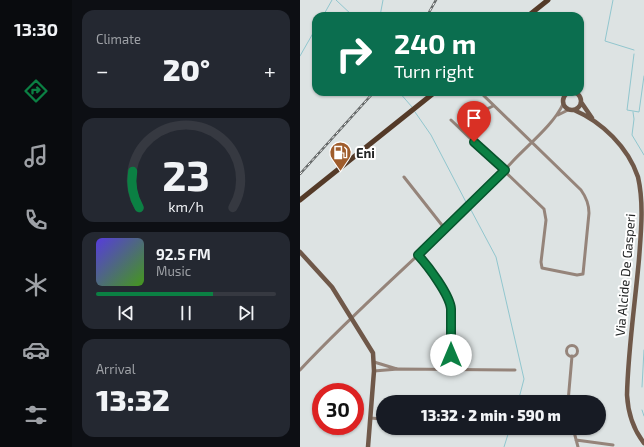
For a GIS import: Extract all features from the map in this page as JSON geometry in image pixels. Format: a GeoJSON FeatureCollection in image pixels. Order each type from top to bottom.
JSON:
{"type":"FeatureCollection","features":[{"type":"Feature","properties":{"kind":"main road"},"geometry":{"type":"LineString","coordinates":[[533,12],[548,0]]}},
{"type":"Feature","properties":{"kind":"main road"},"geometry":{"type":"LineString","coordinates":[[300,200],[430,96]]}},
{"type":"Feature","properties":{"kind":"street"},"geometry":{"type":"LineString","coordinates":[[451,120],[505,170],[544,209],[546,220],[541,264],[542,268],[577,275],[583,274],[589,209],[587,200],[581,190],[484,96]]}},
{"type":"Feature","properties":{"kind":"street"},"geometry":{"type":"LineString","coordinates":[[300,370],[351,318],[505,170],[556,116],[563,104],[564,96]]}},
{"type":"Feature","properties":{"kind":"street"},"geometry":{"type":"LineString","coordinates":[[556,116],[568,110],[578,108],[581,102],[579,96]]}},
{"type":"Feature","properties":{"kind":"street","name":"Via Alcide De Gasperi"},"geometry":{"type":"LineString","coordinates":[[581,102],[594,121]]}},
{"type":"Feature","properties":{"kind":"street"},"geometry":{"type":"LineString","coordinates":[[563,104],[568,110]]}},
{"type":"Feature","properties":{"kind":"street"},"geometry":{"type":"LineString","coordinates":[[464,132],[485,110],[494,106]]}},
{"type":"Feature","properties":{"kind":"street","name":"Via Alcide De Gasperi"},"geometry":{"type":"LineString","coordinates":[[574,110],[594,121],[615,140],[628,156],[635,171],[641,193],[642,225],[627,395],[632,421],[644,442]]}},
{"type":"Feature","properties":{"kind":"street"},"geometry":{"type":"LineString","coordinates":[[404,177],[445,229]]}},
{"type":"Feature","properties":{"kind":"street"},"geometry":{"type":"LineString","coordinates":[[300,252],[332,287],[372,351],[374,371],[368,447]]}},
{"type":"Feature","properties":{"kind":"street"},"geometry":{"type":"LineString","coordinates":[[418,255],[429,267],[448,298],[451,306],[451,370]]}},
{"type":"Feature","properties":{"kind":"street"},"geometry":{"type":"LineString","coordinates":[[569,395],[572,356]]}},
{"type":"Feature","properties":{"kind":"street"},"geometry":{"type":"LineString","coordinates":[[374,362],[398,370]]}},
{"type":"Feature","properties":{"kind":"street"},"geometry":{"type":"LineString","coordinates":[[374,371],[515,370]]}},
{"type":"Feature","properties":{"kind":"street"},"geometry":{"type":"LineString","coordinates":[[370,418],[376,418]]}},
{"type":"Feature","properties":{"kind":"street"},"geometry":{"type":"LineString","coordinates":[[575,435],[578,447]]}},
{"type":"Feature","properties":{"kind":"street"},"geometry":{"type":"LineString","coordinates":[[576,440],[613,445]]}},
{"type":"Feature","properties":{"kind":"waterway"},"geometry":{"type":"LineString","coordinates":[[325,12],[332,0]]}},
{"type":"Feature","properties":{"kind":"waterway"},"geometry":{"type":"LineString","coordinates":[[336,0],[349,12]]}},
{"type":"Feature","properties":{"kind":"waterway"},"geometry":{"type":"LineString","coordinates":[[381,12],[383,0]]}},
{"type":"Feature","properties":{"kind":"waterway"},"geometry":{"type":"LineString","coordinates":[[613,0],[605,41],[634,50]]}},
{"type":"Feature","properties":{"kind":"waterway"},"geometry":{"type":"LineString","coordinates":[[300,56],[312,35]]}},
{"type":"Feature","properties":{"kind":"waterway"},"geometry":{"type":"LineString","coordinates":[[634,54],[627,110],[639,112],[644,76]]}},
{"type":"Feature","properties":{"kind":"waterway"},"geometry":{"type":"LineString","coordinates":[[402,96],[412,107]]}},
{"type":"Feature","properties":{"kind":"waterway"},"geometry":{"type":"LineString","coordinates":[[415,112],[431,135],[467,204]]}},
{"type":"Feature","properties":{"kind":"waterway"},"geometry":{"type":"LineString","coordinates":[[633,112],[634,119],[632,135],[644,155]]}},
{"type":"Feature","properties":{"kind":"waterway"},"geometry":{"type":"LineString","coordinates":[[471,210],[496,257],[524,379],[520,395]]}},
{"type":"Feature","properties":{"kind":"waterway"},"geometry":{"type":"LineString","coordinates":[[642,387],[644,350]]}},
{"type":"Feature","properties":{"kind":"waterway"},"geometry":{"type":"LineString","coordinates":[[642,410],[644,416]]}},
{"type":"Feature","properties":{"kind":"waterway"},"geometry":{"type":"LineString","coordinates":[[504,447],[508,435]]}},
{"type":"Feature","properties":{"kind":"railway"},"geometry":{"type":"LineString","coordinates":[[429,12],[436,0]]}},
{"type":"Feature","properties":{"kind":"railway"},"geometry":{"type":"LineString","coordinates":[[300,174],[370,96]]}},
{"type":"Feature","properties":{"kind":"place","name":"Eni"},"geometry":{"type":"Point","coordinates":[341,172]}},
{"type":"Feature","properties":{"kind":"route"},"geometry":{"type":"LineString","coordinates":[[451,355],[451,306],[448,298],[429,267],[418,255],[505,170],[474,142]]}}]}
